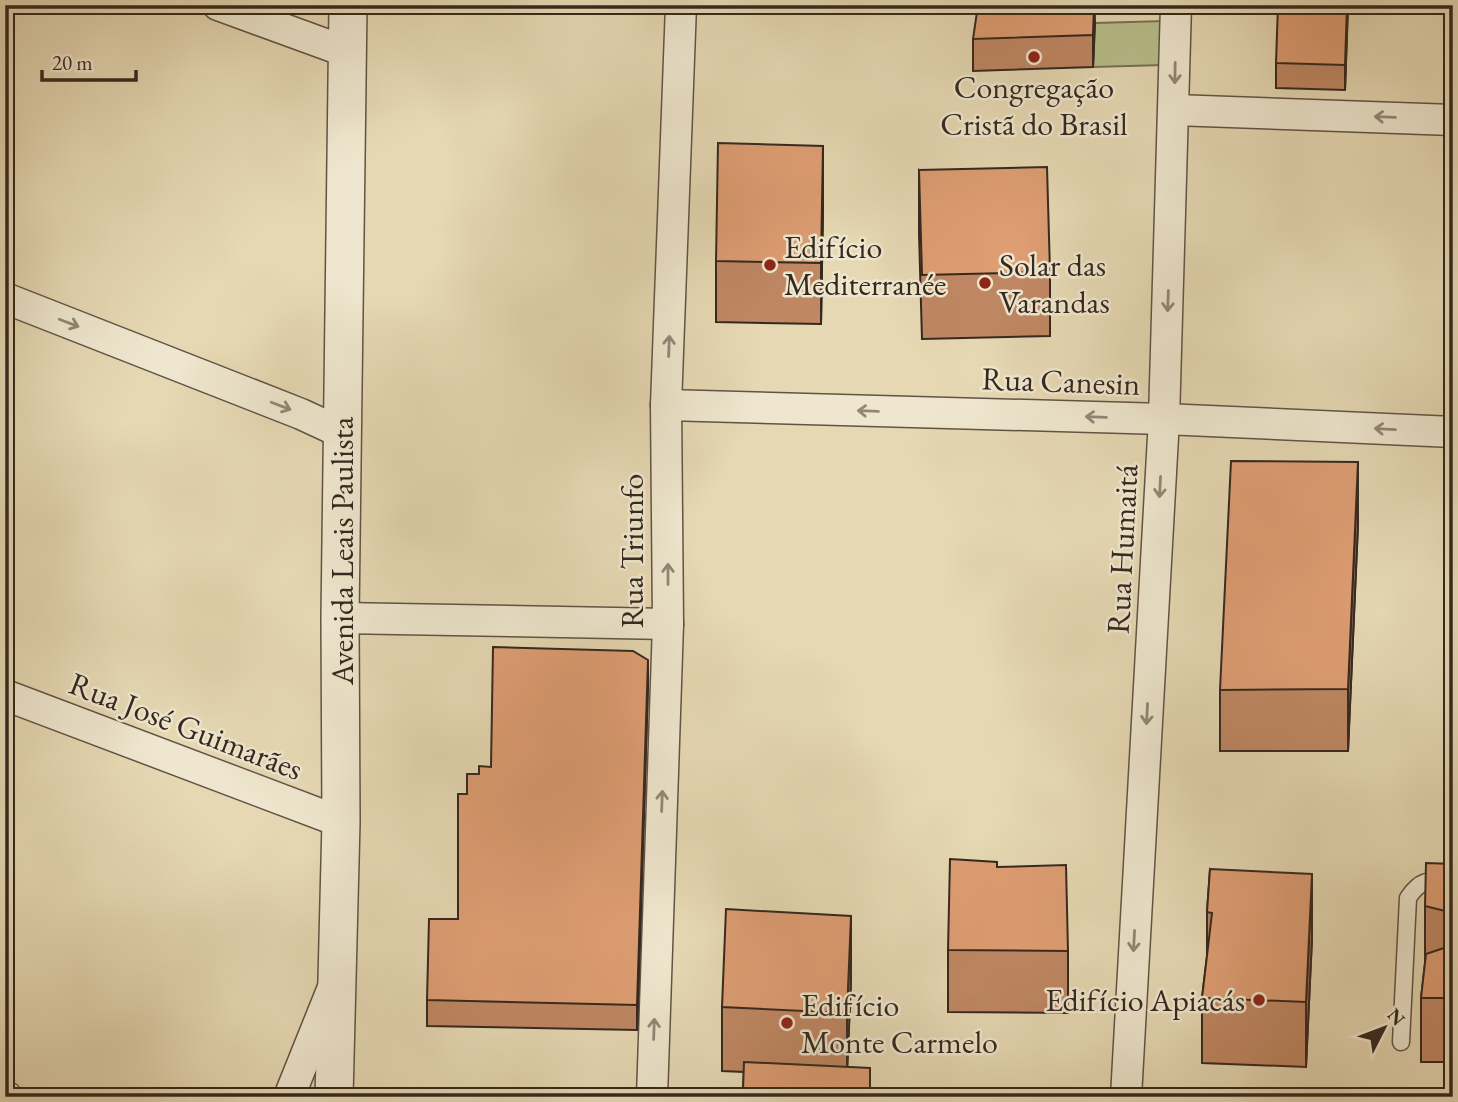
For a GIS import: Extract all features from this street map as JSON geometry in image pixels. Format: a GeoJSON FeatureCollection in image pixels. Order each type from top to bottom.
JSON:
{"type":"FeatureCollection","features":[{"type":"Feature","properties":{"kind":"street"},"geometry":{"type":"LineString","coordinates":[[218,5],[347,52]]}},
{"type":"Feature","properties":{"kind":"street","name":"Avenida Leais Paulista"},"geometry":{"type":"LineString","coordinates":[[334,1097],[341,822],[340,618],[348,5]]}},
{"type":"Feature","properties":{"kind":"street","name":"Rua Triunfo"},"geometry":{"type":"LineString","coordinates":[[652,1097],[668,624],[666,405],[681,5]]}},
{"type":"Feature","properties":{"kind":"street","name":"Rua Humaitá"},"geometry":{"type":"LineString","coordinates":[[1126,1097],[1164,419],[1176,5]]}},
{"type":"Feature","properties":{"kind":"street"},"geometry":{"type":"LineString","coordinates":[[1174,110],[1453,120]]}},
{"type":"Feature","properties":{"kind":"street"},"geometry":{"type":"LineString","coordinates":[[5,298],[301,414],[342,433]]}},
{"type":"Feature","properties":{"kind":"street","name":"Rua Canesin"},"geometry":{"type":"LineString","coordinates":[[666,405],[1164,419],[1453,432]]}},
{"type":"Feature","properties":{"kind":"street"},"geometry":{"type":"LineString","coordinates":[[340,618],[668,624]]}},
{"type":"Feature","properties":{"kind":"street","name":"Rua José Guimarães"},"geometry":{"type":"LineString","coordinates":[[5,695],[341,822]]}},
{"type":"Feature","properties":{"kind":"street"},"geometry":{"type":"LineString","coordinates":[[289,1097],[337,977]]}},
{"type":"Feature","properties":{"kind":"lane"},"geometry":{"type":"LineString","coordinates":[[1401,1042],[1408,898],[1418,884],[1428,881],[1453,883]]}},
{"type":"Feature","properties":{"kind":"green space"},"geometry":{"type":"Polygon","coordinates":[[[1165,21],[1164,65],[1093,67],[1095,23],[1165,21]]]}},
{"type":"Feature","properties":{"kind":"building"},"geometry":{"type":"Polygon","coordinates":[[[978,5],[1094,5],[1093,35],[973,39],[978,5]]]}},
{"type":"Feature","properties":{"kind":"building"},"geometry":{"type":"Polygon","coordinates":[[[1278,5],[1347,5],[1345,65],[1276,63],[1278,5]]]}},
{"type":"Feature","properties":{"kind":"building"},"geometry":{"type":"Polygon","coordinates":[[[718,143],[823,146],[821,263],[716,261],[718,143]]]}},
{"type":"Feature","properties":{"kind":"building"},"geometry":{"type":"Polygon","coordinates":[[[1047,167],[1050,272],[922,275],[919,170],[1047,167]]]}},
{"type":"Feature","properties":{"kind":"building"},"geometry":{"type":"Polygon","coordinates":[[[1231,461],[1358,462],[1348,689],[1220,690],[1231,461]]]}},
{"type":"Feature","properties":{"kind":"building"},"geometry":{"type":"Polygon","coordinates":[[[493,647],[633,651],[648,660],[637,1005],[427,1000],[429,919],[458,919],[458,794],[467,794],[467,774],[479,774],[479,766],[491,767],[493,647]]]}},
{"type":"Feature","properties":{"kind":"building"},"geometry":{"type":"Polygon","coordinates":[[[950,859],[997,862],[997,867],[1066,865],[1068,951],[948,950],[950,859]]]}},
{"type":"Feature","properties":{"kind":"building"},"geometry":{"type":"Polygon","coordinates":[[[1426,863],[1453,864],[1453,913],[1425,906],[1426,863]]]}},
{"type":"Feature","properties":{"kind":"building"},"geometry":{"type":"Polygon","coordinates":[[[1210,869],[1312,874],[1306,1002],[1202,998],[1212,913],[1207,912],[1210,869]]]}},
{"type":"Feature","properties":{"kind":"building"},"geometry":{"type":"Polygon","coordinates":[[[726,909],[851,916],[847,1013],[722,1007],[726,909]]]}},
{"type":"Feature","properties":{"kind":"building"},"geometry":{"type":"Polygon","coordinates":[[[1453,945],[1453,998],[1421,998],[1426,954],[1453,945]]]}},
{"type":"Feature","properties":{"kind":"building"},"geometry":{"type":"Polygon","coordinates":[[[744,1062],[870,1068],[870,1097],[742,1097],[744,1062]]]}},
{"type":"Feature","properties":{"kind":"building"},"geometry":{"type":"Polygon","coordinates":[[[534,1093],[582,1095],[534,1097],[534,1093]]]}},
{"type":"Feature","properties":{"kind":"place","name":"Congregação Cristã do Brasil"},"geometry":{"type":"Point","coordinates":[1034,57]}},
{"type":"Feature","properties":{"kind":"place","name":"Edifício Mediterranée"},"geometry":{"type":"Point","coordinates":[770,265]}},
{"type":"Feature","properties":{"kind":"place","name":"Solar das Varandas"},"geometry":{"type":"Point","coordinates":[985,283]}},
{"type":"Feature","properties":{"kind":"place","name":"Edifício Apiacás"},"geometry":{"type":"Point","coordinates":[1259,1000]}},
{"type":"Feature","properties":{"kind":"place","name":"Edifício Monte Carmelo"},"geometry":{"type":"Point","coordinates":[787,1023]}}]}
